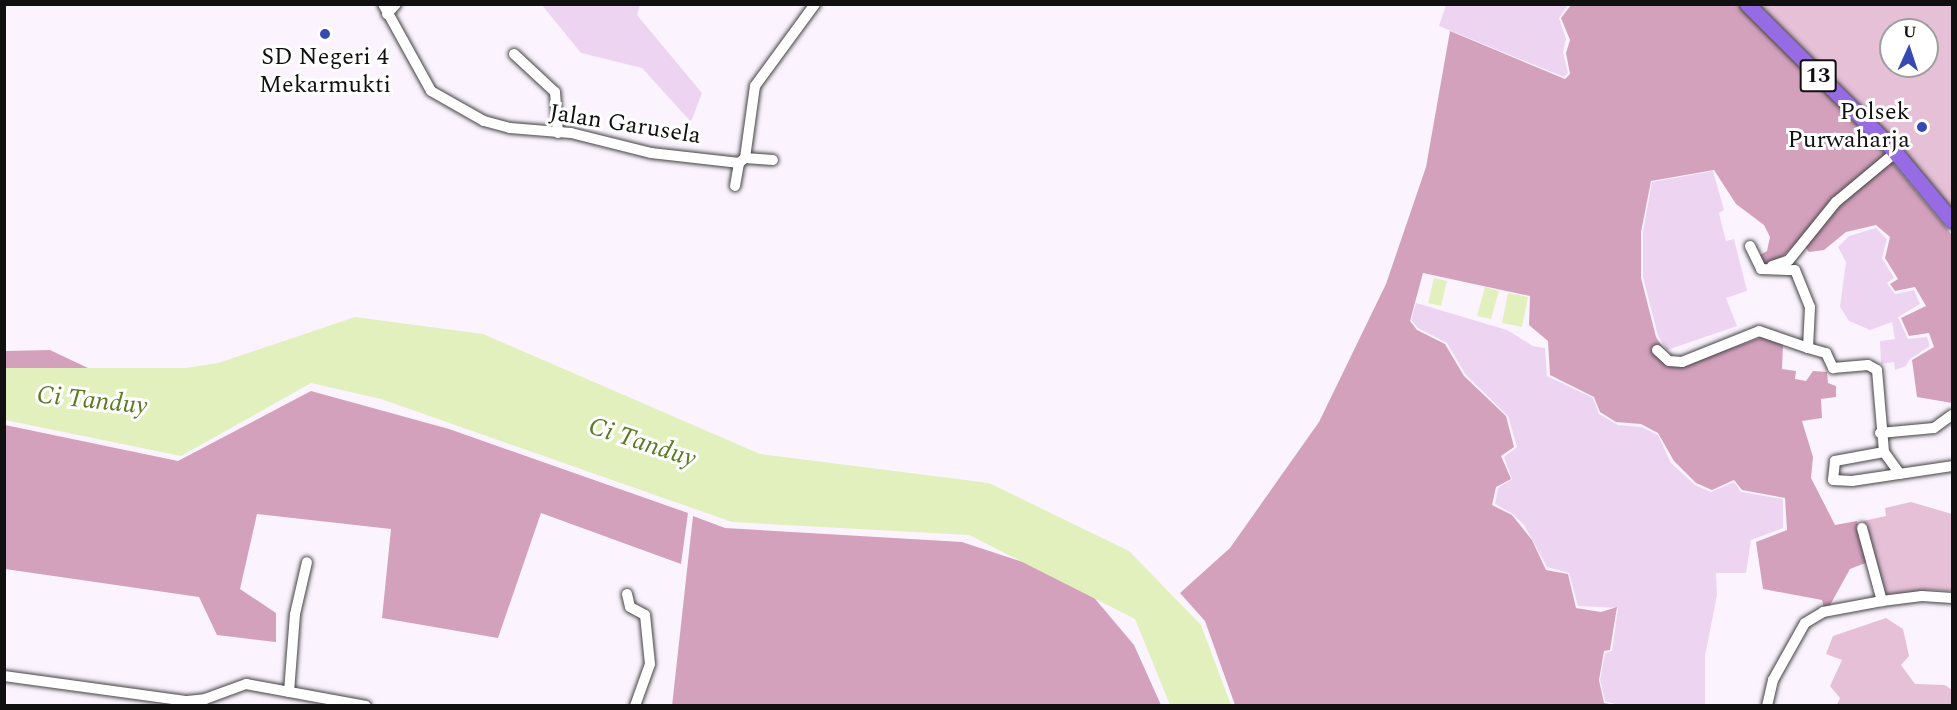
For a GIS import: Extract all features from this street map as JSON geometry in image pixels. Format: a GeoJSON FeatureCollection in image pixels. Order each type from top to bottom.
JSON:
{"type":"FeatureCollection","features":[{"type":"Feature","properties":{"kind":"highway","name":"13"},"geometry":{"type":"LineString","coordinates":[[1747,4],[1896,152],[1953,221]]}},
{"type":"Feature","properties":{"kind":"street"},"geometry":{"type":"LineString","coordinates":[[385,9],[396,4]]}},
{"type":"Feature","properties":{"kind":"street"},"geometry":{"type":"LineString","coordinates":[[735,186],[755,86],[815,4]]}},
{"type":"Feature","properties":{"kind":"street","name":"Jalan Garusela"},"geometry":{"type":"LineString","coordinates":[[385,9],[426,85],[450,105],[510,128],[558,133],[651,153],[773,160]]}},
{"type":"Feature","properties":{"kind":"street"},"geometry":{"type":"LineString","coordinates":[[514,54],[555,92],[558,133]]}},
{"type":"Feature","properties":{"kind":"street"},"geometry":{"type":"LineString","coordinates":[[1761,269],[1789,260],[1836,202],[1896,152]]}},
{"type":"Feature","properties":{"kind":"street"},"geometry":{"type":"LineString","coordinates":[[1750,246],[1761,269]]}},
{"type":"Feature","properties":{"kind":"street"},"geometry":{"type":"LineString","coordinates":[[1761,269],[1795,270],[1810,307],[1808,348]]}},
{"type":"Feature","properties":{"kind":"street"},"geometry":{"type":"LineString","coordinates":[[1657,350],[1669,361],[1682,362],[1759,331],[1826,353],[1833,368],[1875,366],[1880,386],[1880,433],[1884,452],[1900,474]]}},
{"type":"Feature","properties":{"kind":"street"},"geometry":{"type":"LineString","coordinates":[[1880,433],[1934,428],[1953,415]]}},
{"type":"Feature","properties":{"kind":"street"},"geometry":{"type":"LineString","coordinates":[[1884,452],[1835,461],[1833,480],[1900,474],[1953,466]]}},
{"type":"Feature","properties":{"kind":"street"},"geometry":{"type":"LineString","coordinates":[[1862,528],[1882,601]]}},
{"type":"Feature","properties":{"kind":"street"},"geometry":{"type":"LineString","coordinates":[[289,692],[295,614],[306,562]]}},
{"type":"Feature","properties":{"kind":"street"},"geometry":{"type":"LineString","coordinates":[[627,594],[630,607],[645,615],[650,664],[635,705]]}},
{"type":"Feature","properties":{"kind":"street"},"geometry":{"type":"LineString","coordinates":[[1767,705],[1773,680],[1805,622],[1823,612],[1882,601],[1922,596],[1953,598]]}},
{"type":"Feature","properties":{"kind":"street"},"geometry":{"type":"LineString","coordinates":[[4,676],[187,701],[205,699],[239,685],[366,705]]}},
{"type":"Feature","properties":{"kind":"shaded area"},"geometry":{"type":"Polygon","coordinates":[[[542,5],[640,5],[637,15],[702,93],[691,122],[642,68],[581,53],[542,5]]]}},
{"type":"Feature","properties":{"kind":"shaded area"},"geometry":{"type":"Polygon","coordinates":[[[1446,5],[1568,5],[1559,18],[1566,39],[1563,52],[1568,73],[1564,77],[1439,26],[1446,5]]]}},
{"type":"Feature","properties":{"kind":"shaded area"},"geometry":{"type":"Polygon","coordinates":[[[1571,5],[1739,5],[1880,148],[1952,235],[1952,403],[1917,397],[1912,360],[1934,347],[1929,333],[1909,336],[1901,318],[1926,306],[1915,287],[1895,291],[1890,284],[1898,279],[1885,258],[1890,237],[1876,225],[1846,232],[1824,250],[1809,252],[1800,240],[1781,258],[1763,265],[1758,256],[1767,251],[1770,237],[1764,225],[1736,204],[1714,170],[1651,181],[1641,232],[1641,278],[1656,337],[1669,357],[1686,364],[1763,337],[1783,344],[1782,369],[1796,371],[1795,379],[1806,381],[1813,371],[1827,372],[1828,383],[1836,386],[1836,397],[1821,399],[1822,418],[1802,421],[1813,457],[1811,478],[1835,525],[1857,521],[1868,562],[1850,569],[1829,607],[1824,608],[1822,600],[1763,589],[1756,542],[1787,530],[1785,498],[1742,490],[1734,480],[1712,490],[1696,483],[1674,461],[1658,433],[1641,424],[1616,422],[1600,412],[1594,397],[1550,375],[1548,341],[1529,325],[1530,296],[1423,273],[1410,321],[1417,330],[1445,344],[1464,376],[1506,416],[1514,447],[1501,456],[1511,479],[1496,487],[1492,505],[1512,515],[1532,540],[1546,570],[1568,574],[1576,608],[1601,612],[1617,607],[1610,650],[1604,651],[1599,680],[1604,703],[1615,705],[1235,705],[1205,621],[1180,593],[1230,548],[1319,422],[1386,284],[1426,167],[1450,31],[1565,79],[1570,74],[1566,53],[1570,40],[1561,18],[1571,5]]]}},
{"type":"Feature","properties":{"kind":"shaded area"},"geometry":{"type":"Polygon","coordinates":[[[1759,5],[1952,5],[1952,209],[1884,130],[1759,5]]]}},
{"type":"Feature","properties":{"kind":"shaded area"},"geometry":{"type":"Polygon","coordinates":[[[1713,171],[1724,210],[1719,213],[1726,241],[1734,239],[1747,291],[1726,298],[1737,326],[1667,350],[1658,336],[1643,277],[1643,231],[1652,182],[1713,171]]]}},
{"type":"Feature","properties":{"kind":"shaded area"},"geometry":{"type":"Polygon","coordinates":[[[1876,228],[1887,239],[1882,258],[1894,278],[1887,283],[1895,294],[1914,290],[1920,304],[1898,317],[1908,339],[1927,337],[1930,346],[1910,359],[1906,366],[1895,370],[1894,362],[1881,364],[1880,341],[1895,339],[1892,322],[1870,330],[1849,321],[1840,307],[1846,262],[1838,247],[1849,236],[1876,228]]]}},
{"type":"Feature","properties":{"kind":"shaded area"},"geometry":{"type":"Polygon","coordinates":[[[1416,303],[1507,330],[1533,346],[1545,348],[1547,376],[1593,398],[1599,414],[1618,425],[1641,427],[1658,435],[1671,463],[1695,485],[1711,492],[1734,482],[1741,492],[1783,499],[1783,528],[1751,540],[1746,573],[1716,573],[1717,595],[1705,656],[1705,705],[1621,706],[1605,701],[1600,680],[1605,653],[1612,651],[1618,608],[1578,606],[1569,573],[1547,567],[1524,525],[1513,514],[1495,504],[1498,488],[1512,479],[1504,457],[1517,447],[1508,416],[1465,374],[1447,343],[1418,328],[1411,320],[1416,303]]]}},
{"type":"Feature","properties":{"kind":"shaded area"},"geometry":{"type":"Polygon","coordinates":[[[50,350],[88,368],[5,368],[5,351],[50,350]]]}},
{"type":"Feature","properties":{"kind":"shaded area"},"geometry":{"type":"Polygon","coordinates":[[[311,391],[449,429],[688,513],[681,564],[541,513],[498,638],[382,618],[391,529],[257,514],[240,589],[276,613],[276,642],[217,635],[199,597],[5,569],[5,425],[178,461],[311,391]]]}},
{"type":"Feature","properties":{"kind":"shaded area"},"geometry":{"type":"Polygon","coordinates":[[[1911,502],[1952,514],[1952,591],[1929,590],[1884,597],[1863,521],[1886,516],[1885,508],[1911,502]]]}},
{"type":"Feature","properties":{"kind":"shaded area"},"geometry":{"type":"Polygon","coordinates":[[[693,516],[725,528],[962,542],[1080,581],[1134,645],[1161,705],[672,706],[693,516]]]}},
{"type":"Feature","properties":{"kind":"shaded area"},"geometry":{"type":"Polygon","coordinates":[[[1886,618],[1903,629],[1909,656],[1901,665],[1915,684],[1945,685],[1952,690],[1952,705],[1837,705],[1840,698],[1830,686],[1842,660],[1826,654],[1833,636],[1886,618]]]}},
{"type":"Feature","properties":{"kind":"water"},"geometry":{"type":"Polygon","coordinates":[[[1434,278],[1447,281],[1441,306],[1428,303],[1434,278]]]}},
{"type":"Feature","properties":{"kind":"water"},"geometry":{"type":"Polygon","coordinates":[[[1485,287],[1499,291],[1491,319],[1477,316],[1485,287]]]}},
{"type":"Feature","properties":{"kind":"water"},"geometry":{"type":"Polygon","coordinates":[[[1508,293],[1528,297],[1522,327],[1502,323],[1508,293]]]}},
{"type":"Feature","properties":{"kind":"water","name":"Ci Tanduy"},"geometry":{"type":"Polygon","coordinates":[[[355,317],[483,334],[760,454],[989,483],[1129,551],[1201,625],[1231,705],[1170,705],[1135,619],[969,535],[732,522],[381,399],[311,383],[181,456],[5,420],[5,368],[185,368],[218,363],[355,317]]]}},
{"type":"Feature","properties":{"kind":"place","name":"SD Negeri 4 Mekarmukti"},"geometry":{"type":"Point","coordinates":[325,34]}},
{"type":"Feature","properties":{"kind":"place","name":"Polsek Purwaharja"},"geometry":{"type":"Point","coordinates":[1922,127]}}]}
